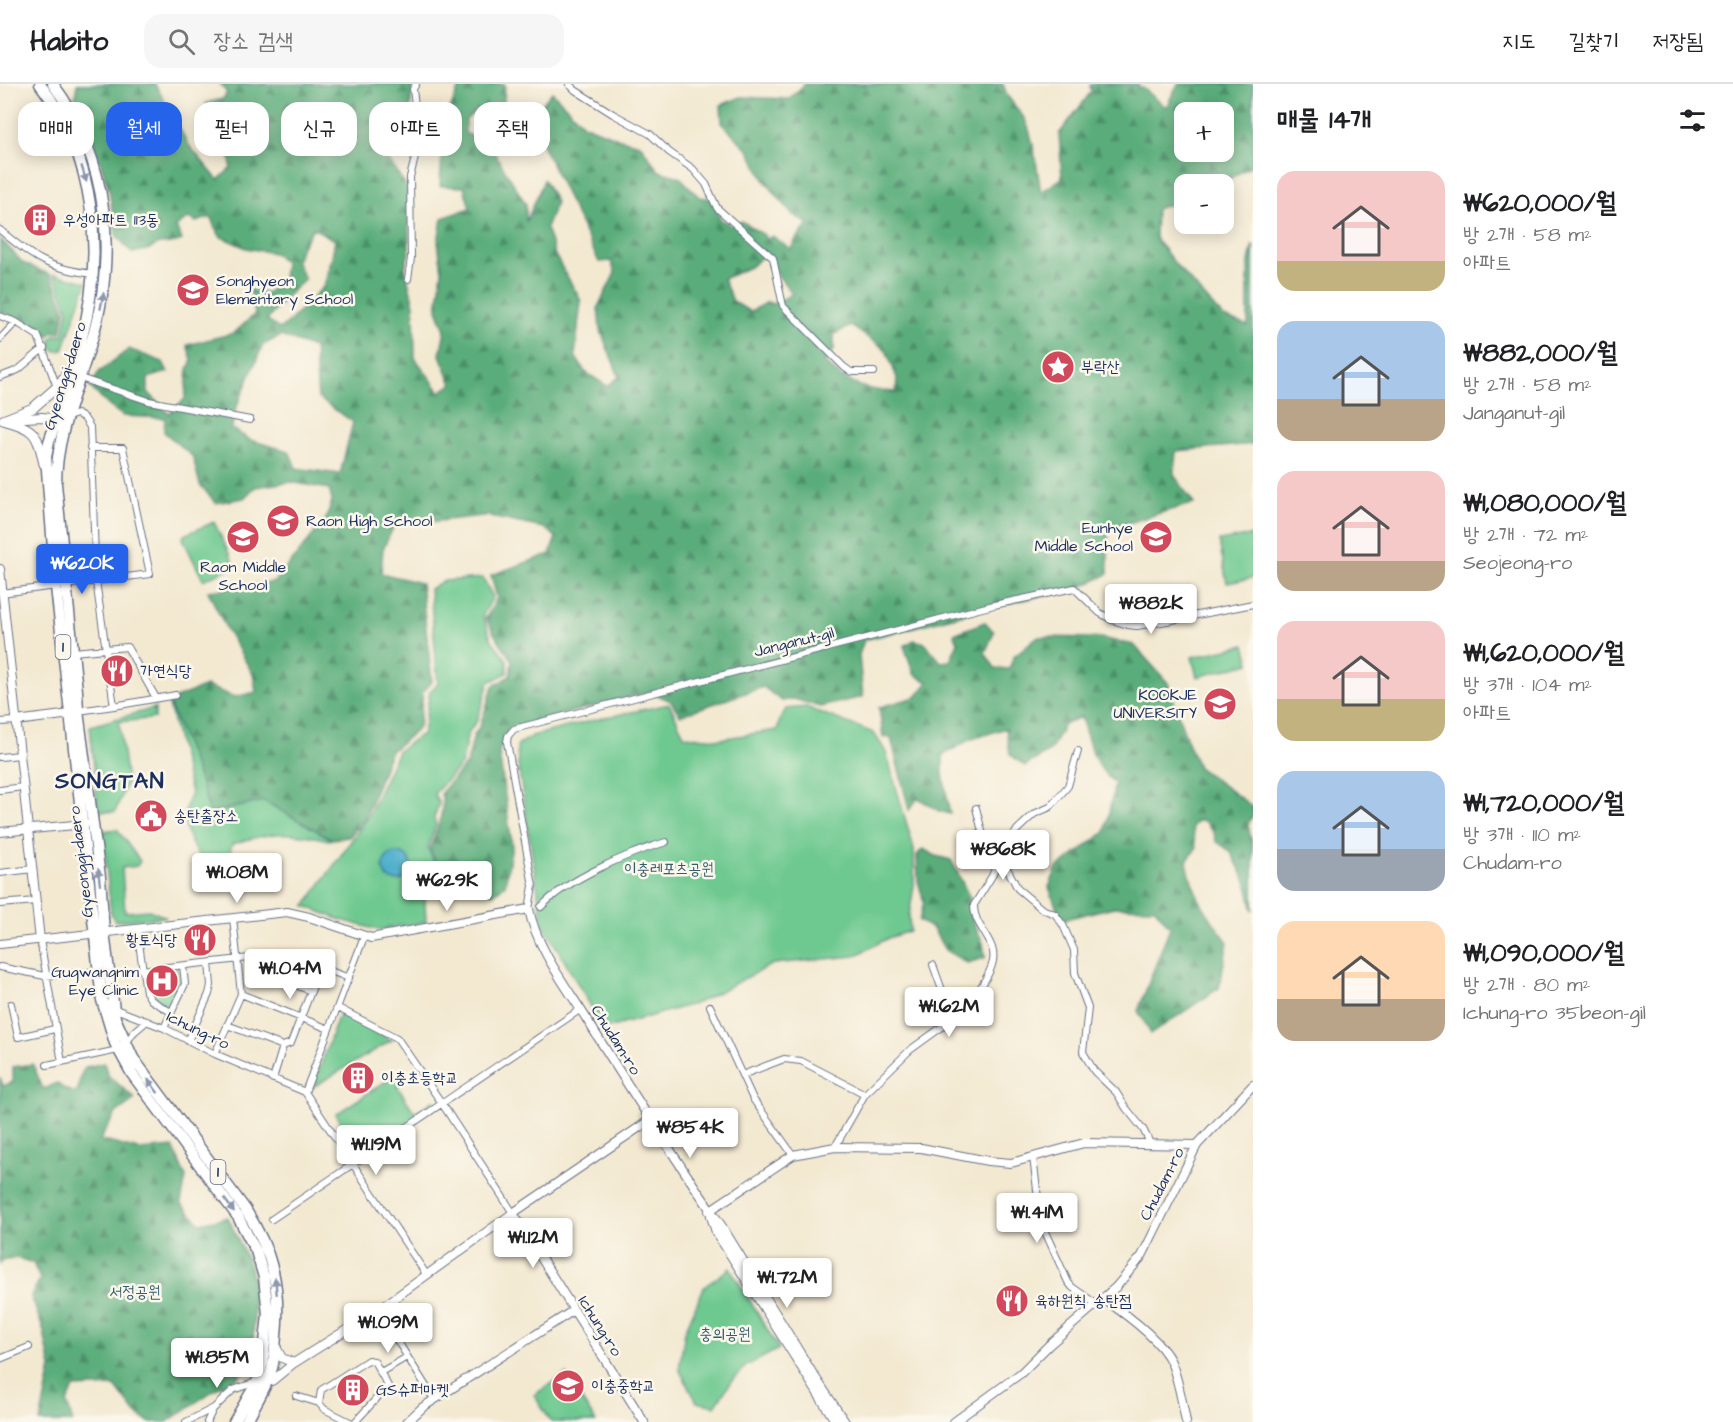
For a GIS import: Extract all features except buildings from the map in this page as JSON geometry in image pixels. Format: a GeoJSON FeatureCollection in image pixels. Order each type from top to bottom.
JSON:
{"type":"FeatureCollection","features":[{"type":"Feature","properties":{"kind":"main road","name":"Gyeonggi-daero"},"geometry":{"type":"LineString","coordinates":[[40,84],[69,130],[87,182],[94,239],[93,274],[82,340],[68,417],[56,462],[61,585],[73,652],[74,713]]}},
{"type":"Feature","properties":{"kind":"main road","name":"Gyeonggi-daero"},"geometry":{"type":"LineString","coordinates":[[53,84],[79,126],[91,154],[106,224],[106,267],[102,298],[91,343],[75,372],[56,420],[49,442],[46,470],[61,585],[99,933],[122,1047],[245,1209],[263,1239],[276,1276],[278,1302],[272,1368],[234,1422]]}},
{"type":"Feature","properties":{"kind":"main road"},"geometry":{"type":"LineString","coordinates":[[2,420],[33,408],[75,372]]}},
{"type":"Feature","properties":{"kind":"main road"},"geometry":{"type":"LineString","coordinates":[[2,420],[25,426],[35,434],[46,470]]}},
{"type":"Feature","properties":{"kind":"main road","name":"Gyeonggi-daero"},"geometry":{"type":"LineString","coordinates":[[99,933],[102,1000],[140,1085],[238,1217],[256,1251],[264,1277],[268,1314],[262,1381],[246,1422]]}},
{"type":"Feature","properties":{"kind":"street"},"geometry":{"type":"LineString","coordinates":[[408,279],[411,258],[410,177],[416,154],[413,133],[416,113],[413,89],[416,84]]}},
{"type":"Feature","properties":{"kind":"street"},"geometry":{"type":"LineString","coordinates":[[569,84],[613,114],[650,134],[693,170],[706,184],[717,208],[773,258],[783,306],[844,367],[851,372],[874,372]]}},
{"type":"Feature","properties":{"kind":"street"},"geometry":{"type":"LineString","coordinates":[[0,230],[29,254],[53,267],[93,274]]}},
{"type":"Feature","properties":{"kind":"street"},"geometry":{"type":"LineString","coordinates":[[0,316],[16,322],[38,336],[57,387]]}},
{"type":"Feature","properties":{"kind":"street"},"geometry":{"type":"LineString","coordinates":[[0,339],[16,322]]}},
{"type":"Feature","properties":{"kind":"street"},"geometry":{"type":"LineString","coordinates":[[0,377],[18,370],[44,348]]}},
{"type":"Feature","properties":{"kind":"street"},"geometry":{"type":"LineString","coordinates":[[75,372],[149,400],[250,420]]}},
{"type":"Feature","properties":{"kind":"street"},"geometry":{"type":"LineString","coordinates":[[2,420],[42,417],[56,420],[77,414],[84,418],[90,427],[96,581],[114,706]]}},
{"type":"Feature","properties":{"kind":"street"},"geometry":{"type":"LineString","coordinates":[[1,593],[150,574],[123,448],[90,448]]}},
{"type":"Feature","properties":{"kind":"street"},"geometry":{"type":"LineString","coordinates":[[0,568],[40,940],[62,1062]]}},
{"type":"Feature","properties":{"kind":"street","name":"Janganut-gil"},"geometry":{"type":"LineString","coordinates":[[529,909],[533,886],[507,742],[508,736],[514,729],[994,605],[1074,588],[1100,613],[1128,625],[1167,621],[1253,604]]}},
{"type":"Feature","properties":{"kind":"street"},"geometry":{"type":"LineString","coordinates":[[73,652],[127,647],[156,698]]}},
{"type":"Feature","properties":{"kind":"street"},"geometry":{"type":"LineString","coordinates":[[0,722],[74,713],[176,695]]}},
{"type":"Feature","properties":{"kind":"street"},"geometry":{"type":"LineString","coordinates":[[835,1148],[865,1094],[910,1050],[951,1023],[969,1006],[993,965],[990,941],[976,920],[974,905],[1017,830],[1034,814],[1050,807],[1068,786],[1078,751]]}},
{"type":"Feature","properties":{"kind":"street"},"geometry":{"type":"LineString","coordinates":[[0,757],[20,754]]}},
{"type":"Feature","properties":{"kind":"street"},"geometry":{"type":"LineString","coordinates":[[0,790],[24,788]]}},
{"type":"Feature","properties":{"kind":"street"},"geometry":{"type":"LineString","coordinates":[[976,808],[985,843],[1003,861],[1018,889],[1042,909],[1055,914],[1063,925],[1074,950],[1075,973],[1088,1008],[1083,1052],[1094,1071],[1116,1092],[1143,1129],[1151,1145]]}},
{"type":"Feature","properties":{"kind":"street"},"geometry":{"type":"LineString","coordinates":[[0,832],[87,823]]}},
{"type":"Feature","properties":{"kind":"street"},"geometry":{"type":"LineString","coordinates":[[541,907],[550,898],[596,871],[632,853],[666,842]]}},
{"type":"Feature","properties":{"kind":"street"},"geometry":{"type":"LineString","coordinates":[[0,873],[33,869]]}},
{"type":"Feature","properties":{"kind":"street"},"geometry":{"type":"LineString","coordinates":[[0,904],[36,900]]}},
{"type":"Feature","properties":{"kind":"street"},"geometry":{"type":"LineString","coordinates":[[0,944],[287,912],[371,938],[529,909]]}},
{"type":"Feature","properties":{"kind":"street","name":"Chudam-ro"},"geometry":{"type":"LineString","coordinates":[[529,909],[532,923],[550,961],[650,1120],[709,1211],[723,1228],[807,1365],[845,1422]]}},
{"type":"Feature","properties":{"kind":"street"},"geometry":{"type":"LineString","coordinates":[[215,1054],[242,994],[233,918]]}},
{"type":"Feature","properties":{"kind":"street"},"geometry":{"type":"LineString","coordinates":[[137,929],[141,970],[146,992],[151,1000],[171,1012]]}},
{"type":"Feature","properties":{"kind":"street"},"geometry":{"type":"LineString","coordinates":[[364,937],[305,1092],[426,1274]]}},
{"type":"Feature","properties":{"kind":"street"},"geometry":{"type":"LineString","coordinates":[[141,970],[285,954],[349,978]]}},
{"type":"Feature","properties":{"kind":"street"},"geometry":{"type":"LineString","coordinates":[[272,955],[274,977],[311,991]]}},
{"type":"Feature","properties":{"kind":"street"},"geometry":{"type":"LineString","coordinates":[[189,1041],[211,985],[208,963]]}},
{"type":"Feature","properties":{"kind":"street"},"geometry":{"type":"LineString","coordinates":[[933,965],[942,990],[964,1011]]}},
{"type":"Feature","properties":{"kind":"street"},"geometry":{"type":"LineString","coordinates":[[164,1028],[184,984],[183,966]]}},
{"type":"Feature","properties":{"kind":"street"},"geometry":{"type":"LineString","coordinates":[[0,967],[45,976],[99,971]]}},
{"type":"Feature","properties":{"kind":"street"},"geometry":{"type":"LineString","coordinates":[[227,1025],[283,1046],[291,1043],[320,968]]}},
{"type":"Feature","properties":{"kind":"street"},"geometry":{"type":"LineString","coordinates":[[242,994],[329,1029]]}},
{"type":"Feature","properties":{"kind":"street","name":"Ichung-ro"},"geometry":{"type":"LineString","coordinates":[[102,1000],[215,1054],[305,1092]]}},
{"type":"Feature","properties":{"kind":"street"},"geometry":{"type":"LineString","coordinates":[[11,1004],[18,1037],[55,1029]]}},
{"type":"Feature","properties":{"kind":"street"},"geometry":{"type":"LineString","coordinates":[[710,1006],[753,1099],[794,1155]]}},
{"type":"Feature","properties":{"kind":"street","name":"Ichung-ro"},"geometry":{"type":"LineString","coordinates":[[338,1008],[397,1038],[513,1213],[644,1422]]}},
{"type":"Feature","properties":{"kind":"street"},"geometry":{"type":"LineString","coordinates":[[272,1219],[443,1105],[581,1009]]}},
{"type":"Feature","properties":{"kind":"street"},"geometry":{"type":"LineString","coordinates":[[47,1065],[122,1047],[147,1021]]}},
{"type":"Feature","properties":{"kind":"street"},"geometry":{"type":"LineString","coordinates":[[273,1079],[283,1046]]}},
{"type":"Feature","properties":{"kind":"street"},"geometry":{"type":"LineString","coordinates":[[742,1076],[784,1059],[801,1061],[865,1094]]}},
{"type":"Feature","properties":{"kind":"street","name":"Chudam-ro"},"geometry":{"type":"LineString","coordinates":[[954,1422],[1021,1373],[1116,1287],[1142,1256],[1197,1145],[1253,1085]]}},
{"type":"Feature","properties":{"kind":"street"},"geometry":{"type":"LineString","coordinates":[[187,1422],[214,1408],[233,1390],[262,1381],[272,1381],[294,1363],[378,1310],[513,1213],[650,1120]]}},
{"type":"Feature","properties":{"kind":"street"},"geometry":{"type":"LineString","coordinates":[[709,1211],[794,1155],[835,1148],[921,1148],[999,1163],[1011,1163],[1084,1143],[1197,1145]]}},
{"type":"Feature","properties":{"kind":"street"},"geometry":{"type":"LineString","coordinates":[[1033,1157],[1041,1224],[1068,1282],[1072,1287],[1116,1308],[1160,1345],[1170,1360],[1177,1379],[1186,1422]]}},
{"type":"Feature","properties":{"kind":"street","name":"Chudam-ro"},"geometry":{"type":"LineString","coordinates":[[709,1211],[716,1232],[836,1422]]}},
{"type":"Feature","properties":{"kind":"street"},"geometry":{"type":"LineString","coordinates":[[378,1310],[434,1399]]}},
{"type":"Feature","properties":{"kind":"street"},"geometry":{"type":"LineString","coordinates":[[407,1422],[434,1399],[574,1310]]}},
{"type":"Feature","properties":{"kind":"street"},"geometry":{"type":"LineString","coordinates":[[275,1345],[282,1358],[294,1363]]}},
{"type":"Feature","properties":{"kind":"street"},"geometry":{"type":"LineString","coordinates":[[0,1359],[29,1347]]}},
{"type":"Feature","properties":{"kind":"street"},"geometry":{"type":"LineString","coordinates":[[381,1372],[407,1357]]}},
{"type":"Feature","properties":{"kind":"street"},"geometry":{"type":"LineString","coordinates":[[296,1396],[319,1403],[324,1409],[352,1422],[388,1386],[374,1361],[368,1360],[321,1390],[319,1403]]}},
{"type":"Feature","properties":{"kind":"street"},"geometry":{"type":"LineString","coordinates":[[207,1422],[214,1408]]}},
{"type":"Feature","properties":{"kind":"street"},"geometry":{"type":"LineString","coordinates":[[187,1422],[198,1422]]}},
{"type":"Feature","properties":{"kind":"green space"},"geometry":{"type":"Polygon","coordinates":[[[77,84],[155,84],[165,102],[106,102],[106,156],[182,156],[182,132],[194,151],[194,156],[198,156],[218,180],[231,168],[230,156],[269,156],[269,102],[210,102],[223,99],[227,93],[220,84],[414,84],[411,102],[369,102],[369,156],[386,156],[406,186],[409,252],[405,267],[414,305],[415,358],[440,392],[452,384],[440,355],[445,330],[437,310],[442,271],[438,242],[442,218],[470,208],[464,187],[440,186],[442,156],[462,156],[462,102],[453,102],[461,84],[505,84],[504,102],[474,102],[474,112],[466,120],[465,133],[474,137],[474,156],[496,156],[526,204],[526,222],[544,180],[556,202],[546,228],[555,255],[581,301],[575,356],[585,372],[607,386],[619,377],[600,329],[598,307],[615,273],[611,261],[599,262],[548,156],[550,156],[550,102],[544,102],[552,92],[583,124],[620,139],[640,144],[659,171],[680,177],[699,197],[714,199],[720,219],[732,226],[742,221],[764,235],[766,240],[772,236],[791,249],[809,224],[793,215],[765,181],[749,151],[722,123],[721,105],[741,97],[789,99],[805,84],[1003,84],[1030,132],[1041,192],[1062,178],[1059,134],[1091,92],[1090,84],[1139,84],[1138,88],[1143,88],[1166,107],[1178,84],[1253,84],[1253,165],[1234,176],[1234,174],[1174,174],[1174,203],[1156,209],[1155,238],[1223,317],[1248,326],[1248,267],[1253,244],[1253,444],[1176,451],[1174,475],[1194,504],[1108,528],[1108,574],[1079,588],[995,606],[864,640],[859,655],[863,697],[820,707],[794,699],[782,701],[763,687],[680,715],[671,701],[650,692],[509,728],[499,752],[512,846],[505,885],[493,894],[441,876],[430,849],[441,814],[441,793],[467,763],[474,735],[480,726],[493,686],[510,676],[512,660],[486,618],[497,598],[491,575],[550,554],[556,537],[544,528],[490,517],[491,515],[394,526],[383,549],[381,573],[421,583],[432,682],[423,692],[419,728],[390,752],[364,820],[349,837],[332,839],[264,801],[210,813],[199,777],[168,701],[206,686],[235,697],[256,692],[253,674],[227,630],[208,591],[275,582],[326,519],[332,501],[329,489],[290,482],[255,487],[244,498],[216,503],[200,485],[193,457],[164,432],[165,418],[123,416],[90,387],[99,372],[129,349],[163,362],[168,372],[148,378],[148,392],[169,414],[185,399],[188,369],[192,360],[187,345],[234,333],[255,314],[250,290],[267,293],[283,278],[285,262],[274,253],[246,248],[221,237],[211,217],[196,222],[189,218],[176,227],[182,240],[159,244],[147,250],[132,253],[116,235],[109,190],[94,144],[94,102],[77,102],[75,97],[77,84]],[[313,228],[296,261],[305,279],[267,320],[279,329],[286,325],[324,286],[335,240],[313,228]],[[764,255],[750,267],[723,279],[733,301],[750,312],[767,302],[774,304],[792,294],[764,255]],[[851,326],[834,334],[834,350],[824,362],[857,385],[896,392],[897,378],[886,350],[851,326]],[[281,336],[263,345],[234,413],[232,429],[250,440],[289,451],[296,468],[340,474],[353,422],[318,398],[314,348],[281,336]]]}},
{"type":"Feature","properties":{"kind":"green space"},"geometry":{"type":"Polygon","coordinates":[[[0,238],[23,263],[51,275],[65,310],[61,332],[52,332],[49,336],[25,320],[0,312],[0,238]]]}},
{"type":"Feature","properties":{"kind":"green space"},"geometry":{"type":"Polygon","coordinates":[[[54,274],[87,282],[63,350],[56,351],[50,346],[51,339],[56,335],[63,336],[68,310],[54,274]]]}},
{"type":"Feature","properties":{"kind":"green space"},"geometry":{"type":"Polygon","coordinates":[[[214,522],[234,564],[203,580],[183,539],[184,535],[214,522]]]}},
{"type":"Feature","properties":{"kind":"green space"},"geometry":{"type":"Polygon","coordinates":[[[1253,535],[1253,578],[1227,583],[1219,541],[1253,535]]]}},
{"type":"Feature","properties":{"kind":"green space"},"geometry":{"type":"Polygon","coordinates":[[[483,578],[493,597],[483,615],[491,639],[507,660],[507,673],[489,682],[477,721],[468,733],[461,765],[434,794],[439,803],[434,818],[436,825],[428,848],[437,869],[436,875],[424,882],[426,922],[378,930],[338,919],[305,906],[366,820],[398,751],[423,733],[430,691],[438,684],[430,589],[443,581],[483,578]]]}},
{"type":"Feature","properties":{"kind":"green space"},"geometry":{"type":"Polygon","coordinates":[[[985,622],[994,632],[985,653],[995,668],[1009,669],[1014,656],[1037,637],[1101,638],[1134,645],[1168,683],[1198,767],[1253,807],[1253,814],[1248,825],[1253,849],[1253,911],[1246,881],[1230,851],[1216,841],[1214,833],[1205,821],[1197,821],[1192,827],[1196,848],[1187,861],[1192,883],[1208,914],[1228,942],[1219,988],[1151,1034],[1138,1011],[1170,927],[1155,908],[1114,907],[1061,920],[1049,887],[1057,868],[1105,832],[1115,783],[1097,762],[1081,717],[1064,724],[1051,750],[1025,766],[1010,754],[1006,728],[969,740],[943,755],[943,774],[950,814],[939,811],[918,798],[909,810],[891,738],[883,737],[879,707],[916,697],[928,682],[914,674],[904,646],[914,640],[925,643],[941,662],[950,661],[958,642],[954,634],[985,622]]]}},
{"type":"Feature","properties":{"kind":"green space"},"geometry":{"type":"Polygon","coordinates":[[[1245,645],[1250,663],[1197,677],[1192,657],[1245,645]]]}},
{"type":"Feature","properties":{"kind":"green space"},"geometry":{"type":"Polygon","coordinates":[[[168,701],[199,777],[210,813],[264,801],[332,839],[280,834],[232,844],[223,884],[198,854],[187,832],[186,807],[191,793],[168,701]]]}},
{"type":"Feature","properties":{"kind":"green space","name":"이충레포츠공원"},"geometry":{"type":"Polygon","coordinates":[[[669,704],[685,736],[719,739],[777,730],[786,709],[806,707],[874,733],[886,752],[914,849],[914,886],[909,916],[910,931],[888,938],[855,956],[773,964],[697,1003],[604,1029],[543,924],[517,746],[532,736],[669,704]]]}},
{"type":"Feature","properties":{"kind":"green space"},"geometry":{"type":"Polygon","coordinates":[[[155,708],[155,718],[119,722],[127,782],[115,812],[98,811],[90,726],[155,708]]]}},
{"type":"Feature","properties":{"kind":"green space"},"geometry":{"type":"Polygon","coordinates":[[[117,829],[140,861],[137,866],[122,868],[125,912],[149,910],[166,917],[115,921],[111,914],[103,831],[117,829]]]}},
{"type":"Feature","properties":{"kind":"green space"},"geometry":{"type":"Polygon","coordinates":[[[923,849],[951,860],[970,898],[970,914],[983,943],[985,958],[967,963],[945,950],[933,929],[919,921],[924,902],[918,881],[917,855],[923,849]]]}},
{"type":"Feature","properties":{"kind":"green space"},"geometry":{"type":"Polygon","coordinates":[[[180,967],[182,983],[171,1007],[150,995],[145,971],[180,967]]]}},
{"type":"Feature","properties":{"kind":"green space"},"geometry":{"type":"Polygon","coordinates":[[[339,1014],[392,1040],[313,1087],[339,1014]]]}},
{"type":"Feature","properties":{"kind":"green space","name":"서정공원"},"geometry":{"type":"Polygon","coordinates":[[[104,1063],[108,1075],[135,1099],[116,1113],[100,1140],[139,1150],[173,1147],[186,1177],[181,1203],[200,1223],[228,1217],[249,1264],[255,1286],[253,1351],[239,1377],[220,1386],[167,1422],[149,1422],[136,1414],[115,1386],[74,1388],[67,1403],[73,1422],[40,1422],[51,1368],[44,1332],[31,1296],[40,1279],[33,1263],[18,1258],[3,1260],[0,1264],[0,1077],[3,1086],[13,1082],[13,1067],[33,1064],[43,1089],[57,1083],[72,1092],[78,1091],[80,1077],[85,1067],[104,1063]]]}},
{"type":"Feature","properties":{"kind":"green space"},"geometry":{"type":"Polygon","coordinates":[[[397,1074],[403,1082],[397,1086],[415,1113],[434,1100],[437,1105],[355,1160],[339,1135],[346,1130],[336,1114],[397,1074]]]}},
{"type":"Feature","properties":{"kind":"green space","name":"충의공원"},"geometry":{"type":"Polygon","coordinates":[[[730,1268],[779,1349],[746,1366],[731,1382],[715,1406],[697,1402],[679,1369],[685,1331],[704,1287],[730,1268]]]}},
{"type":"Feature","properties":{"kind":"green space"},"geometry":{"type":"Polygon","coordinates":[[[566,1374],[596,1422],[551,1422],[534,1395],[566,1374]]]}},
{"type":"Feature","properties":{"kind":"water"},"geometry":{"type":"Polygon","coordinates":[[[397,853],[407,857],[411,867],[407,877],[397,881],[387,877],[383,867],[387,857],[397,853]]]}},
{"type":"Feature","properties":{"kind":"place","name":"우성아파트 113동"},"geometry":{"type":"Point","coordinates":[40,220]}},
{"type":"Feature","properties":{"kind":"place","name":"Songhyeon Elementary School"},"geometry":{"type":"Point","coordinates":[193,290]}},
{"type":"Feature","properties":{"kind":"place","name":"부락산"},"geometry":{"type":"Point","coordinates":[1058,367]}},
{"type":"Feature","properties":{"kind":"place","name":"Raon High School"},"geometry":{"type":"Point","coordinates":[283,521]}},
{"type":"Feature","properties":{"kind":"place","name":"Raon Middle School"},"geometry":{"type":"Point","coordinates":[243,537]}},
{"type":"Feature","properties":{"kind":"place","name":"Eunhye Middle School"},"geometry":{"type":"Point","coordinates":[1156,537]}},
{"type":"Feature","properties":{"kind":"place","name":"가연식당"},"geometry":{"type":"Point","coordinates":[117,671]}},
{"type":"Feature","properties":{"kind":"place","name":"KOOKJE UNIVERSITY"},"geometry":{"type":"Point","coordinates":[1220,704]}},
{"type":"Feature","properties":{"kind":"place","name":"송탄출장소"},"geometry":{"type":"Point","coordinates":[151,816]}},
{"type":"Feature","properties":{"kind":"place","name":"황토식당"},"geometry":{"type":"Point","coordinates":[200,940]}},
{"type":"Feature","properties":{"kind":"place","name":"Gugwangnim Eye Clinic"},"geometry":{"type":"Point","coordinates":[162,981]}},
{"type":"Feature","properties":{"kind":"place","name":"이충초등학교"},"geometry":{"type":"Point","coordinates":[358,1078]}},
{"type":"Feature","properties":{"kind":"place","name":"육하원칙 송탄점"},"geometry":{"type":"Point","coordinates":[1012,1301]}},
{"type":"Feature","properties":{"kind":"place","name":"이충중학교"},"geometry":{"type":"Point","coordinates":[568,1386]}},
{"type":"Feature","properties":{"kind":"place","name":"GS슈퍼마켓"},"geometry":{"type":"Point","coordinates":[353,1390]}},
{"type":"Feature","properties":{"kind":"district","name":"SONGTAN"},"geometry":{"type":"Point","coordinates":[110,781]}}]}
